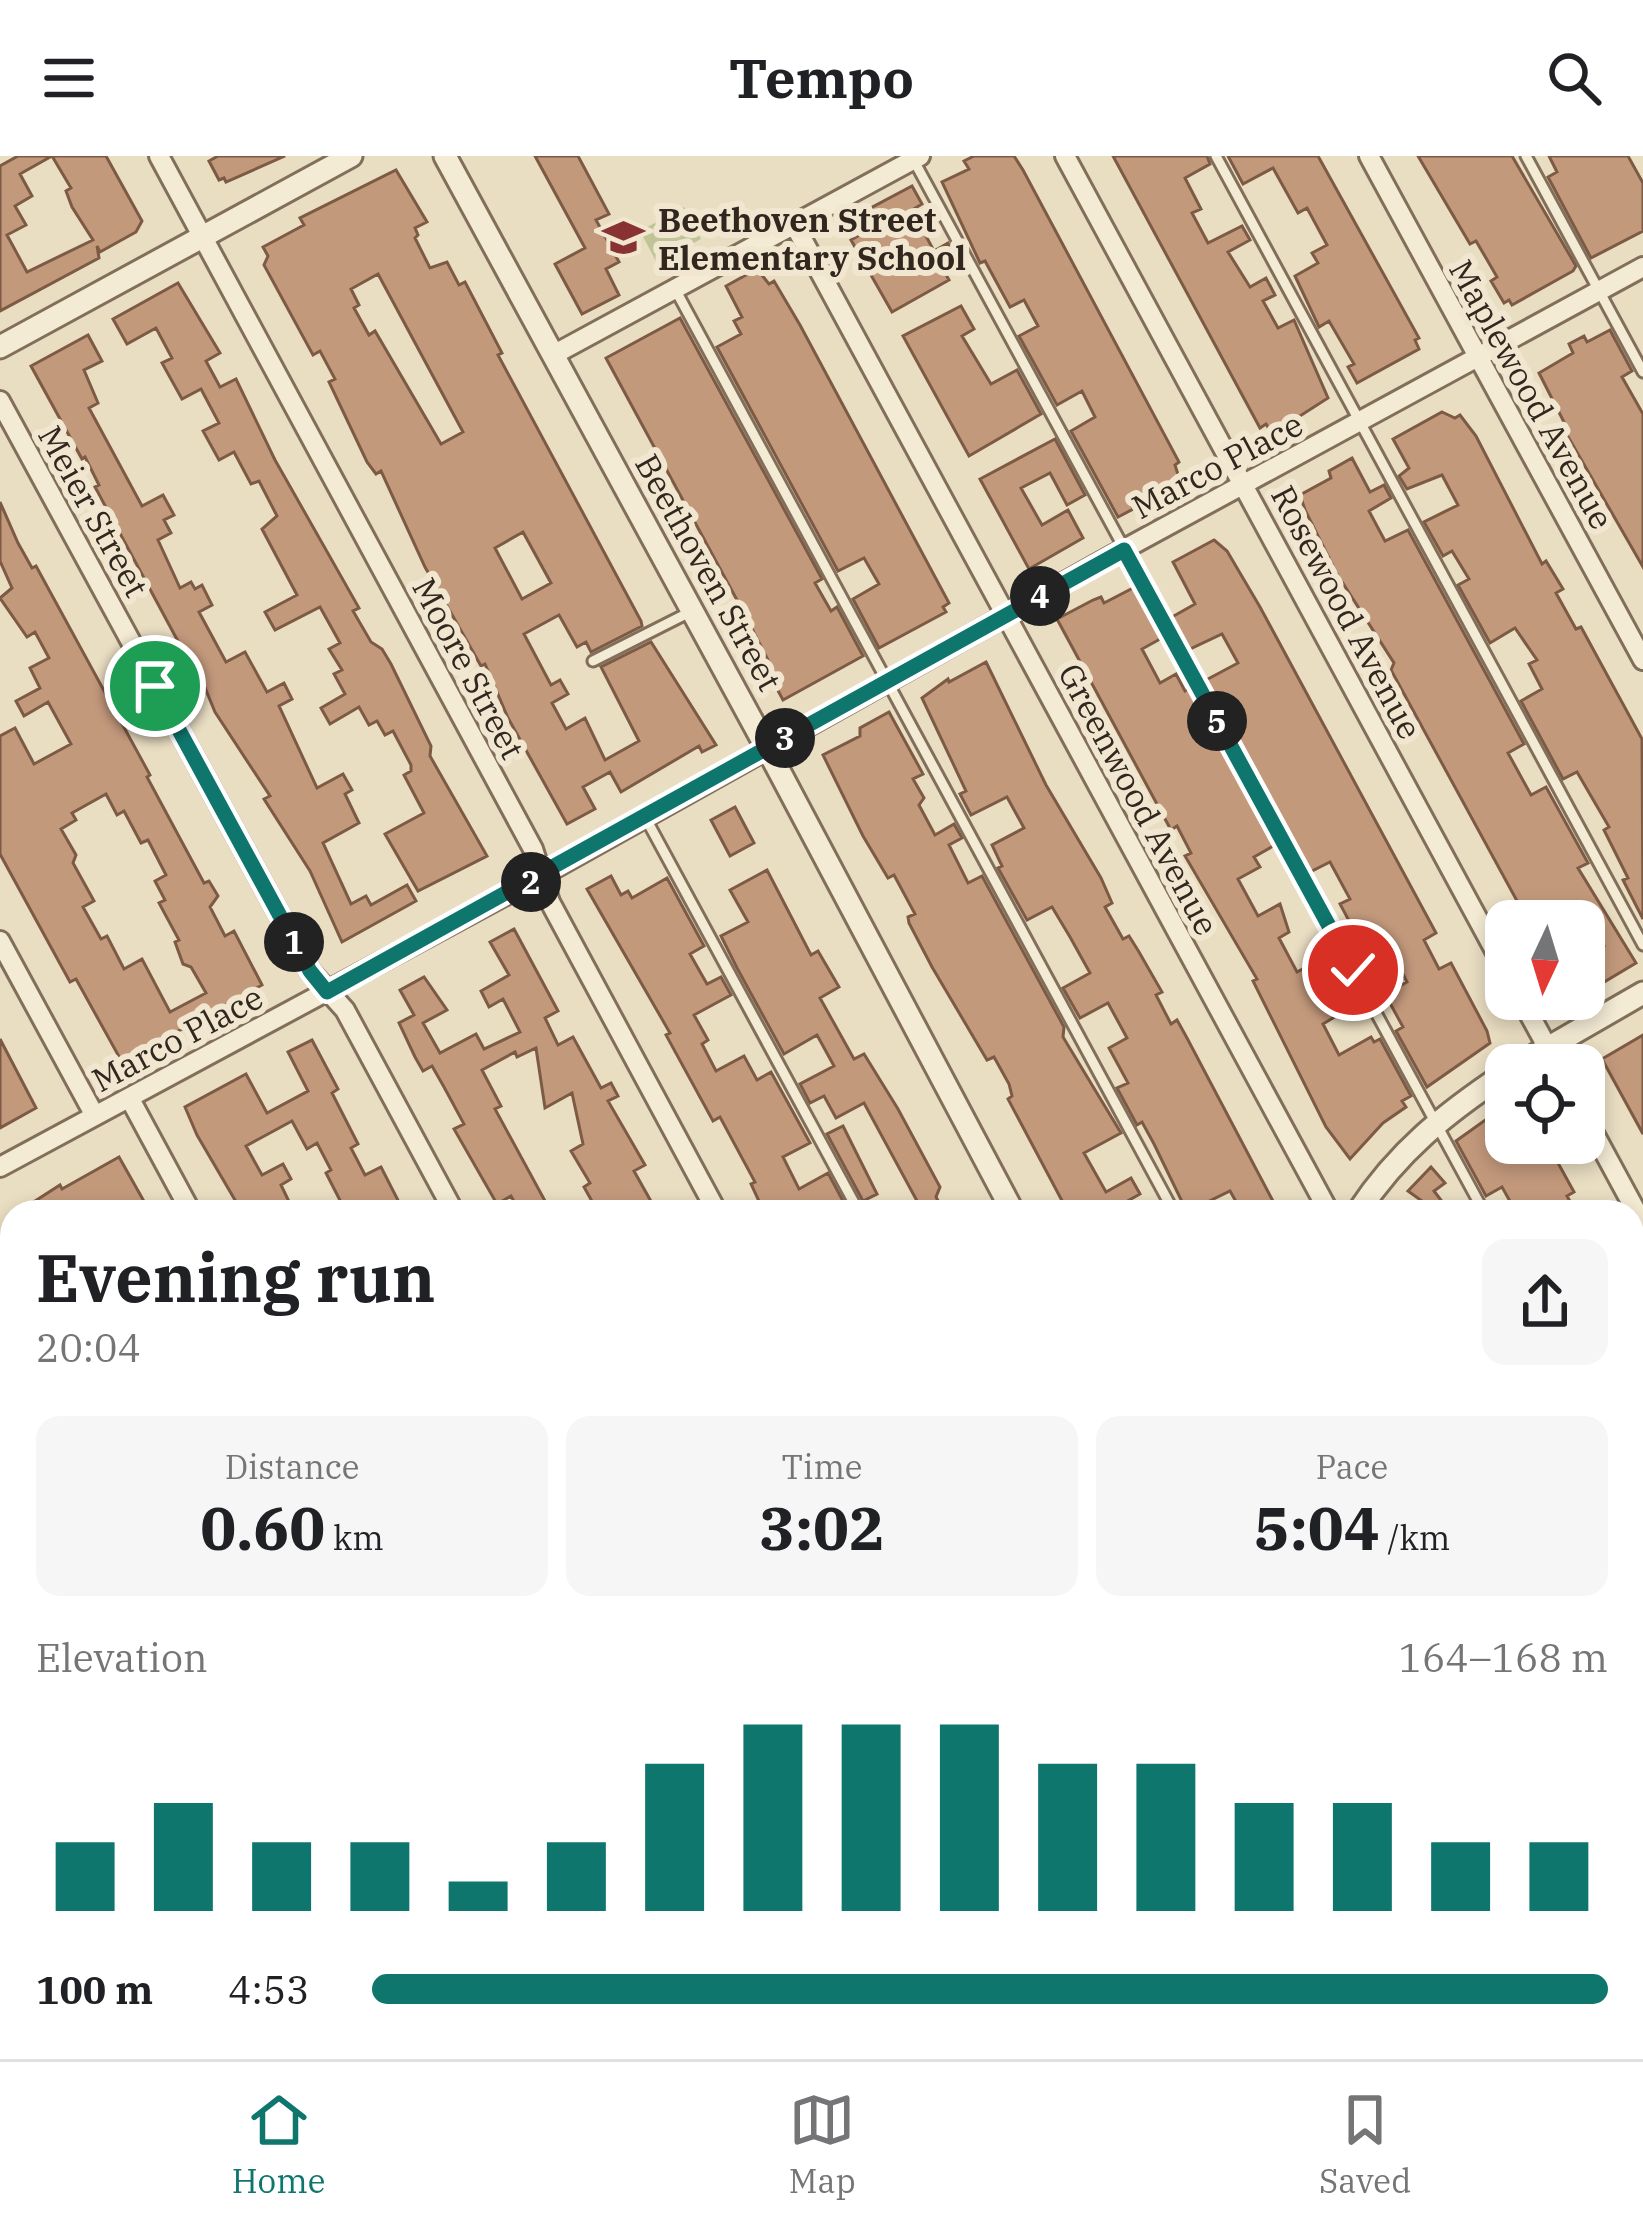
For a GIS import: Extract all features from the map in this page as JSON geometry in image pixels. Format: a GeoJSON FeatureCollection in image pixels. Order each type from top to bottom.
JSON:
{"type":"FeatureCollection","features":[{"type":"Feature","properties":{"kind":"street","name":"Moore Street"},"geometry":{"type":"LineString","coordinates":[[159,156],[533,849],[550,902],[711,1200]]}},
{"type":"Feature","properties":{"kind":"street"},"geometry":{"type":"LineString","coordinates":[[0,347],[351,156]]}},
{"type":"Feature","properties":{"kind":"street","name":"Beethoven Street"},"geometry":{"type":"LineString","coordinates":[[445,156],[768,748],[1006,1200]]}},
{"type":"Feature","properties":{"kind":"street","name":"Rosewood Avenue"},"geometry":{"type":"LineString","coordinates":[[1065,156],[1485,932]]}},
{"type":"Feature","properties":{"kind":"street","name":"Maplewood Avenue"},"geometry":{"type":"LineString","coordinates":[[1369,156],[1643,660]]}},
{"type":"Feature","properties":{"kind":"street"},"geometry":{"type":"LineString","coordinates":[[553,355],[916,158]]}},
{"type":"Feature","properties":{"kind":"street","name":"Greenwood Avenue"},"geometry":{"type":"LineString","coordinates":[[794,224],[1322,1200]]}},
{"type":"Feature","properties":{"kind":"street","name":"Marco Place"},"geometry":{"type":"LineString","coordinates":[[0,1167],[541,876],[1005,615],[1643,267]]}},
{"type":"Feature","properties":{"kind":"street","name":"Meier Street"},"geometry":{"type":"LineString","coordinates":[[0,401],[310,971],[345,1010],[448,1200]]}},
{"type":"Feature","properties":{"kind":"street"},"geometry":{"type":"LineString","coordinates":[[0,941],[95,1116]]}},
{"type":"Feature","properties":{"kind":"street"},"geometry":{"type":"LineString","coordinates":[[1568,1044],[1643,993]]}},
{"type":"Feature","properties":{"kind":"street"},"geometry":{"type":"LineString","coordinates":[[1367,1200],[1398,1156],[1435,1121],[1485,1087]]}},
{"type":"Feature","properties":{"kind":"street"},"geometry":{"type":"LineString","coordinates":[[130,1099],[185,1200]]}},
{"type":"Feature","properties":{"kind":"street"},"geometry":{"type":"LineString","coordinates":[[1605,1154],[1630,1200]]}},
{"type":"Feature","properties":{"kind":"lane"},"geometry":{"type":"LineString","coordinates":[[1216,156],[1643,945]]}},
{"type":"Feature","properties":{"kind":"lane"},"geometry":{"type":"LineString","coordinates":[[1526,156],[1643,372]]}},
{"type":"Feature","properties":{"kind":"lane"},"geometry":{"type":"LineString","coordinates":[[916,158],[1478,1200]]}},
{"type":"Feature","properties":{"kind":"lane"},"geometry":{"type":"LineString","coordinates":[[675,289],[1168,1200]]}},
{"type":"Feature","properties":{"kind":"lane"},"geometry":{"type":"LineString","coordinates":[[593,661],[692,611]]}},
{"type":"Feature","properties":{"kind":"lane"},"geometry":{"type":"LineString","coordinates":[[645,817],[852,1200]]}},
{"type":"Feature","properties":{"kind":"green space"},"geometry":{"type":"Polygon","coordinates":[[[684,207],[701,239],[657,263],[640,231],[684,207]]]}},
{"type":"Feature","properties":{"kind":"building"},"geometry":{"type":"Polygon","coordinates":[[[18,156],[52,156],[106,156],[142,221],[136,232],[100,252],[97,246],[99,258],[0,311],[0,166],[18,156]],[[52,156],[20,174],[32,196],[15,206],[26,225],[7,235],[27,272],[93,240],[72,207],[66,191],[71,188],[52,156]]]}},
{"type":"Feature","properties":{"kind":"building"},"geometry":{"type":"Polygon","coordinates":[[[218,156],[285,156],[226,182],[219,180],[209,161],[218,156]]]}},
{"type":"Feature","properties":{"kind":"building"},"geometry":{"type":"Polygon","coordinates":[[[535,156],[578,156],[609,214],[596,220],[619,262],[606,269],[619,295],[582,314],[555,264],[585,248],[535,156]]]}},
{"type":"Feature","properties":{"kind":"building"},"geometry":{"type":"Polygon","coordinates":[[[974,156],[1014,156],[1179,462],[1175,465],[1181,484],[1118,517],[1071,431],[1095,417],[1082,391],[1057,405],[1019,336],[1038,326],[1024,300],[1010,307],[985,261],[980,263],[942,182],[969,169],[964,161],[974,156]]]}},
{"type":"Feature","properties":{"kind":"building"},"geometry":{"type":"Polygon","coordinates":[[[1113,156],[1207,156],[1210,164],[1185,178],[1201,209],[1192,213],[1208,243],[1242,226],[1250,240],[1228,252],[1250,287],[1266,278],[1275,295],[1263,301],[1278,328],[1294,320],[1328,398],[1272,434],[1266,424],[1260,428],[1113,156]]]}},
{"type":"Feature","properties":{"kind":"building"},"geometry":{"type":"Polygon","coordinates":[[[1228,156],[1318,156],[1419,338],[1415,340],[1419,349],[1357,383],[1348,367],[1354,364],[1329,321],[1319,327],[1295,276],[1318,263],[1312,253],[1327,245],[1307,208],[1298,213],[1273,168],[1243,184],[1228,156]]]}},
{"type":"Feature","properties":{"kind":"building"},"geometry":{"type":"Polygon","coordinates":[[[1418,156],[1512,156],[1576,266],[1573,271],[1512,305],[1509,300],[1504,303],[1491,281],[1497,277],[1486,258],[1476,241],[1470,244],[1418,156]]]}},
{"type":"Feature","properties":{"kind":"building"},"geometry":{"type":"Polygon","coordinates":[[[1549,156],[1628,156],[1643,183],[1643,231],[1591,258],[1548,177],[1557,172],[1549,156]]]}},
{"type":"Feature","properties":{"kind":"building"},"geometry":{"type":"Polygon","coordinates":[[[396,170],[427,222],[415,228],[415,238],[430,268],[447,262],[459,285],[465,282],[502,353],[498,355],[642,626],[591,652],[586,642],[577,647],[559,615],[524,634],[551,685],[560,680],[568,694],[552,703],[566,729],[585,718],[605,760],[639,741],[601,667],[651,642],[716,745],[702,752],[699,746],[621,792],[610,772],[583,787],[595,809],[567,824],[508,718],[485,664],[481,666],[425,567],[381,471],[376,474],[367,462],[329,382],[335,379],[320,351],[313,355],[264,265],[268,256],[263,247],[304,225],[300,218],[396,170]],[[378,274],[351,289],[359,305],[354,308],[369,335],[375,331],[441,444],[463,432],[378,274]],[[523,532],[495,548],[522,599],[551,583],[523,532]]]}},
{"type":"Feature","properties":{"kind":"building"},"geometry":{"type":"Polygon","coordinates":[[[912,186],[922,204],[912,210],[934,251],[948,243],[959,262],[944,271],[949,280],[892,312],[851,240],[858,236],[850,219],[912,186]]]}},
{"type":"Feature","properties":{"kind":"building"},"geometry":{"type":"Polygon","coordinates":[[[757,269],[769,284],[774,281],[800,325],[949,603],[943,607],[946,612],[879,648],[853,599],[879,584],[864,558],[838,571],[717,347],[741,334],[734,321],[742,317],[726,286],[757,269]]]}},
{"type":"Feature","properties":{"kind":"building"},"geometry":{"type":"Polygon","coordinates":[[[178,283],[220,353],[206,361],[220,387],[236,379],[275,460],[359,608],[353,611],[391,664],[431,746],[430,756],[487,856],[418,891],[385,834],[424,813],[404,775],[411,765],[393,731],[385,735],[377,721],[369,725],[359,707],[330,724],[321,708],[345,694],[334,674],[342,670],[329,649],[340,643],[320,607],[275,630],[265,612],[297,595],[262,529],[277,516],[259,481],[251,484],[234,452],[219,460],[203,431],[219,423],[201,389],[182,399],[162,363],[172,358],[156,328],[127,344],[113,319],[178,283]]]}},
{"type":"Feature","properties":{"kind":"building"},"geometry":{"type":"Polygon","coordinates":[[[961,306],[974,329],[962,336],[991,384],[1017,370],[1041,414],[969,456],[903,336],[961,306]]]}},
{"type":"Feature","properties":{"kind":"building"},"geometry":{"type":"Polygon","coordinates":[[[680,318],[822,579],[815,583],[831,611],[837,607],[863,656],[783,700],[744,613],[606,358],[680,318]]]}},
{"type":"Feature","properties":{"kind":"building"},"geometry":{"type":"Polygon","coordinates":[[[1610,330],[1632,371],[1622,377],[1643,414],[1643,567],[1563,428],[1539,373],[1573,353],[1569,344],[1584,336],[1587,342],[1610,330]]]}},
{"type":"Feature","properties":{"kind":"building"},"geometry":{"type":"Polygon","coordinates":[[[88,335],[102,361],[84,370],[98,403],[89,408],[142,506],[163,495],[174,515],[164,520],[171,533],[158,540],[180,588],[191,582],[195,589],[202,585],[212,605],[199,612],[226,662],[245,652],[267,692],[284,683],[292,699],[279,706],[317,788],[343,774],[352,790],[345,794],[359,823],[323,843],[351,904],[366,896],[371,905],[407,885],[416,901],[342,942],[310,871],[264,799],[270,796],[215,712],[192,656],[187,658],[95,487],[99,485],[85,457],[82,459],[31,366],[88,335]]]}},
{"type":"Feature","properties":{"kind":"building"},"geometry":{"type":"Polygon","coordinates":[[[1442,412],[1455,418],[1460,415],[1476,436],[1542,564],[1546,561],[1563,589],[1556,593],[1576,629],[1581,627],[1642,739],[1643,919],[1604,830],[1609,827],[1577,772],[1563,779],[1521,701],[1542,689],[1529,664],[1537,660],[1515,628],[1490,643],[1458,585],[1469,579],[1452,551],[1443,556],[1424,522],[1458,505],[1442,475],[1407,489],[1399,476],[1409,468],[1393,439],[1442,412]]]}},
{"type":"Feature","properties":{"kind":"building"},"geometry":{"type":"Polygon","coordinates":[[[1055,439],[1085,495],[1067,505],[1050,473],[1021,488],[1042,525],[1068,510],[1083,538],[1029,569],[980,479],[1055,439]]]}},
{"type":"Feature","properties":{"kind":"building"},"geometry":{"type":"Polygon","coordinates":[[[1352,458],[1370,492],[1384,485],[1391,498],[1369,511],[1385,541],[1408,530],[1524,744],[1508,753],[1531,795],[1546,787],[1588,863],[1578,868],[1598,900],[1517,900],[1391,670],[1394,663],[1337,574],[1305,510],[1300,495],[1331,478],[1329,471],[1352,458]]]}},
{"type":"Feature","properties":{"kind":"building"},"geometry":{"type":"Polygon","coordinates":[[[0,502],[204,883],[209,881],[218,896],[210,907],[225,936],[234,931],[262,985],[122,1062],[76,979],[70,982],[0,854],[0,736],[15,728],[34,764],[71,744],[48,702],[24,716],[16,701],[40,688],[30,668],[49,658],[35,632],[27,637],[0,598],[12,588],[0,561],[0,502]],[[106,794],[72,813],[76,820],[61,829],[94,901],[83,907],[101,939],[107,936],[124,969],[142,959],[170,1012],[206,993],[191,967],[183,964],[175,942],[179,940],[159,903],[165,900],[155,881],[166,875],[148,840],[141,843],[124,811],[117,815],[106,794]]]}},
{"type":"Feature","properties":{"kind":"building"},"geometry":{"type":"Polygon","coordinates":[[[1214,540],[1227,551],[1436,933],[1424,940],[1439,969],[1451,963],[1487,1031],[1490,1043],[1427,1087],[1396,1031],[1403,1027],[1385,994],[1407,982],[1393,955],[1367,969],[1344,935],[1354,930],[1340,904],[1350,899],[1330,862],[1310,872],[1206,680],[1238,663],[1222,634],[1190,649],[1172,617],[1195,604],[1173,562],[1214,540]]]}},
{"type":"Feature","properties":{"kind":"building"},"geometry":{"type":"Polygon","coordinates":[[[1135,587],[1162,638],[1142,649],[1160,683],[1176,674],[1185,691],[1190,688],[1275,845],[1254,857],[1260,867],[1238,879],[1258,916],[1280,904],[1289,932],[1279,938],[1297,972],[1327,956],[1321,947],[1328,943],[1342,969],[1328,976],[1346,1010],[1323,1024],[1339,1055],[1371,1037],[1374,1042],[1380,1039],[1411,1096],[1402,1101],[1406,1107],[1383,1123],[1350,1159],[1326,1127],[1253,981],[1257,979],[1185,856],[1191,853],[1177,826],[1171,830],[1057,619],[1093,600],[1101,597],[1104,603],[1135,587]]]}},
{"type":"Feature","properties":{"kind":"building"},"geometry":{"type":"Polygon","coordinates":[[[986,662],[1046,785],[1101,878],[1112,903],[1105,907],[1123,939],[1129,936],[1162,992],[1156,995],[1171,1024],[1177,1020],[1272,1200],[1235,1200],[1230,1191],[1212,1200],[1181,1200],[1142,1122],[1137,1125],[1117,1088],[1128,1083],[1109,1048],[1127,1038],[1108,1003],[1080,1018],[1063,988],[1090,973],[1052,907],[1027,920],[998,868],[1002,866],[992,845],[1024,828],[1007,797],[971,815],[960,794],[966,791],[922,698],[986,662]]]}},
{"type":"Feature","properties":{"kind":"building"},"geometry":{"type":"Polygon","coordinates":[[[889,712],[923,774],[913,779],[924,798],[919,805],[935,835],[954,824],[962,838],[949,845],[968,883],[982,876],[1064,1027],[1063,1037],[1121,1133],[1084,1153],[1106,1192],[1131,1178],[1140,1194],[1129,1200],[1062,1200],[1008,1099],[1012,1096],[1009,1084],[994,1057],[987,1060],[932,967],[909,923],[908,917],[915,914],[894,875],[888,878],[863,836],[823,755],[860,736],[860,728],[889,712]]]}},
{"type":"Feature","properties":{"kind":"building"},"geometry":{"type":"Polygon","coordinates":[[[735,807],[754,843],[730,856],[711,820],[735,807]]]}},
{"type":"Feature","properties":{"kind":"building"},"geometry":{"type":"Polygon","coordinates":[[[767,870],[811,955],[818,951],[839,987],[820,998],[854,1059],[864,1054],[898,1109],[940,1187],[938,1200],[917,1200],[864,1103],[836,1118],[824,1096],[810,1103],[800,1084],[834,1066],[817,1035],[784,1054],[721,936],[748,922],[730,890],[767,870]]]}},
{"type":"Feature","properties":{"kind":"building"},"geometry":{"type":"Polygon","coordinates":[[[611,876],[621,895],[628,891],[632,898],[667,878],[704,946],[690,954],[707,984],[721,977],[731,995],[694,1015],[708,1040],[702,1044],[716,1071],[744,1056],[757,1080],[771,1072],[810,1143],[783,1157],[799,1189],[828,1173],[842,1200],[758,1200],[751,1184],[755,1182],[720,1117],[713,1121],[666,1035],[670,1033],[587,889],[611,876]]]}},
{"type":"Feature","properties":{"kind":"building"},"geometry":{"type":"Polygon","coordinates":[[[1605,912],[1636,963],[1605,981],[1605,912]]]}},
{"type":"Feature","properties":{"kind":"building"},"geometry":{"type":"Polygon","coordinates":[[[514,929],[558,1011],[545,1018],[558,1045],[573,1037],[601,1088],[611,1083],[618,1096],[608,1101],[645,1165],[634,1171],[650,1200],[591,1200],[584,1187],[590,1183],[571,1151],[583,1144],[572,1093],[545,1108],[536,1048],[517,1057],[515,1052],[482,1070],[501,1106],[495,1109],[544,1200],[513,1200],[511,1196],[495,1200],[454,1129],[464,1124],[444,1087],[432,1066],[423,1071],[399,1023],[414,1015],[400,990],[424,977],[447,1010],[423,1023],[440,1053],[476,1034],[484,1049],[520,1032],[503,999],[489,1007],[481,991],[509,975],[490,942],[514,929]]]}},
{"type":"Feature","properties":{"kind":"building"},"geometry":{"type":"Polygon","coordinates":[[[1643,1035],[1643,1134],[1605,1064],[1605,1057],[1643,1035]]]}},
{"type":"Feature","properties":{"kind":"building"},"geometry":{"type":"Polygon","coordinates":[[[0,1039],[36,1108],[0,1128],[0,1039]]]}},
{"type":"Feature","properties":{"kind":"building"},"geometry":{"type":"Polygon","coordinates":[[[312,1040],[338,1089],[332,1093],[358,1144],[351,1148],[365,1175],[381,1167],[398,1200],[340,1200],[317,1143],[307,1149],[292,1121],[246,1146],[262,1175],[283,1164],[291,1179],[281,1185],[288,1200],[235,1200],[185,1107],[246,1074],[267,1113],[308,1091],[288,1052],[312,1040]]]}},
{"type":"Feature","properties":{"kind":"building"},"geometry":{"type":"Polygon","coordinates":[[[1485,1120],[1485,1164],[1559,1164],[1574,1192],[1567,1196],[1569,1200],[1509,1200],[1502,1187],[1486,1196],[1456,1141],[1485,1120]]]}},
{"type":"Feature","properties":{"kind":"building"},"geometry":{"type":"Polygon","coordinates":[[[843,1126],[877,1194],[862,1200],[827,1134],[843,1126]]]}},
{"type":"Feature","properties":{"kind":"building"},"geometry":{"type":"Polygon","coordinates":[[[119,1157],[143,1200],[37,1200],[60,1185],[62,1189],[119,1157]]]}},
{"type":"Feature","properties":{"kind":"building"},"geometry":{"type":"Polygon","coordinates":[[[1431,1167],[1445,1183],[1434,1191],[1441,1200],[1421,1200],[1408,1191],[1431,1167]]]}},
{"type":"Feature","properties":{"kind":"place","name":"Beethoven Street Elementary School"},"geometry":{"type":"Point","coordinates":[624,238]}},
{"type":"Feature","properties":{"kind":"route"},"geometry":{"type":"LineString","coordinates":[[155,686],[310,971],[327,992],[1124,550],[1353,970]]}}]}
